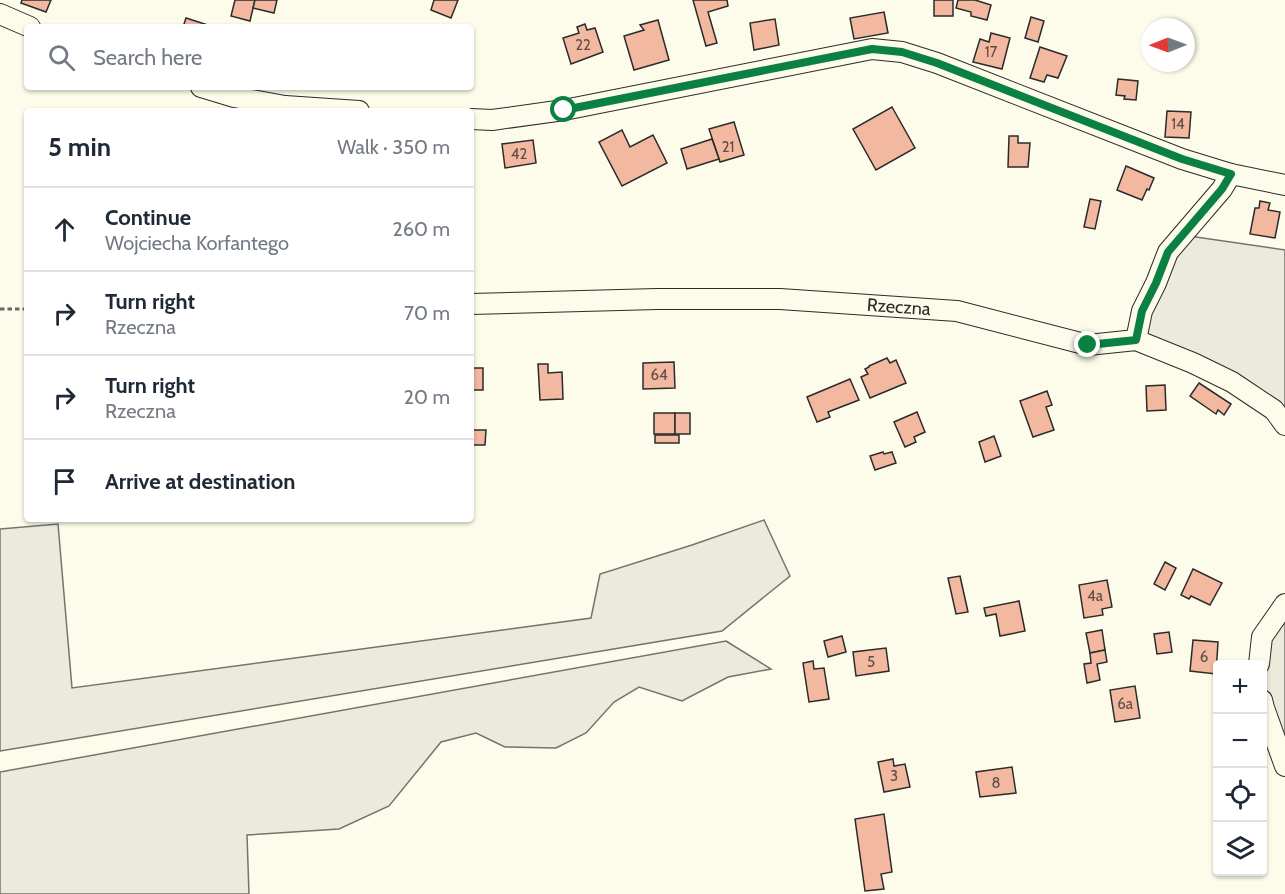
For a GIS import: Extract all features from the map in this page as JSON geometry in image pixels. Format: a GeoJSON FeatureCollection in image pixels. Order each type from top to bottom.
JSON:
{"type":"FeatureCollection","features":[{"type":"Feature","properties":{"kind":"street"},"geometry":{"type":"LineString","coordinates":[[0,14],[24,24]]}},
{"type":"Feature","properties":{"kind":"street"},"geometry":{"type":"LineString","coordinates":[[474,119],[492,120],[564,110],[872,49],[902,52],[937,63],[1182,159],[1231,174],[1285,185]]}},
{"type":"Feature","properties":{"kind":"street"},"geometry":{"type":"LineString","coordinates":[[211,90],[234,97],[285,106],[315,108]]}},
{"type":"Feature","properties":{"kind":"street"},"geometry":{"type":"LineString","coordinates":[[1136,340],[1142,311],[1168,252],[1222,189],[1231,174]]}},
{"type":"Feature","properties":{"kind":"street","name":"Rzeczna"},"geometry":{"type":"LineString","coordinates":[[474,304],[657,299],[780,299],[957,310],[1088,345],[1136,340],[1232,382],[1274,410],[1285,425]]}},
{"type":"Feature","properties":{"kind":"street"},"geometry":{"type":"LineString","coordinates":[[1260,660],[1263,637],[1285,604]]}},
{"type":"Feature","properties":{"kind":"street"},"geometry":{"type":"LineString","coordinates":[[1266,714],[1285,766]]}},
{"type":"Feature","properties":{"kind":"path"},"geometry":{"type":"LineString","coordinates":[[0,309],[24,309]]}},
{"type":"Feature","properties":{"kind":"shaded area"},"geometry":{"type":"Polygon","coordinates":[[[1182,235],[1285,250],[1285,434],[1274,410],[1136,340],[1182,235]]]}},
{"type":"Feature","properties":{"kind":"shaded area"},"geometry":{"type":"Polygon","coordinates":[[[764,520],[790,576],[722,631],[0,751],[0,529],[58,524],[72,688],[591,618],[600,574],[764,520]]]}},
{"type":"Feature","properties":{"kind":"shaded area"},"geometry":{"type":"Polygon","coordinates":[[[1285,604],[1285,766],[1267,716],[1267,660],[1263,660],[1262,637],[1285,604]]]}},
{"type":"Feature","properties":{"kind":"shaded area"},"geometry":{"type":"Polygon","coordinates":[[[726,641],[771,669],[728,677],[682,701],[639,687],[614,702],[586,733],[556,748],[505,747],[476,733],[441,742],[389,806],[339,829],[247,835],[249,894],[0,894],[0,772],[726,641]]]}},
{"type":"Feature","properties":{"kind":"building"},"geometry":{"type":"Polygon","coordinates":[[[22,0],[51,0],[46,12],[21,3],[22,0]]]}},
{"type":"Feature","properties":{"kind":"building"},"geometry":{"type":"Polygon","coordinates":[[[235,0],[255,0],[250,21],[231,16],[235,0]]]}},
{"type":"Feature","properties":{"kind":"building"},"geometry":{"type":"Polygon","coordinates":[[[255,0],[277,0],[274,13],[253,8],[255,0]]]}},
{"type":"Feature","properties":{"kind":"building"},"geometry":{"type":"Polygon","coordinates":[[[434,0],[458,0],[451,18],[431,10],[434,0]]]}},
{"type":"Feature","properties":{"kind":"building"},"geometry":{"type":"Polygon","coordinates":[[[693,0],[727,0],[728,6],[708,12],[717,43],[706,46],[693,0]]]}},
{"type":"Feature","properties":{"kind":"building"},"geometry":{"type":"Polygon","coordinates":[[[934,0],[953,0],[953,16],[934,16],[934,0]]]}},
{"type":"Feature","properties":{"kind":"building"},"geometry":{"type":"Polygon","coordinates":[[[958,0],[975,0],[991,5],[987,20],[971,16],[971,12],[956,8],[958,0]]]}},
{"type":"Feature","properties":{"kind":"building"},"geometry":{"type":"Polygon","coordinates":[[[884,12],[888,33],[854,39],[850,18],[884,12]]]}},
{"type":"Feature","properties":{"kind":"building"},"geometry":{"type":"Polygon","coordinates":[[[1031,17],[1044,21],[1038,42],[1025,38],[1031,17]]]}},
{"type":"Feature","properties":{"kind":"building"},"geometry":{"type":"Polygon","coordinates":[[[186,18],[205,24],[184,24],[186,18]]]}},
{"type":"Feature","properties":{"kind":"building"},"geometry":{"type":"Polygon","coordinates":[[[775,19],[779,45],[754,50],[750,23],[775,19]]]}},
{"type":"Feature","properties":{"kind":"building"},"geometry":{"type":"Polygon","coordinates":[[[658,20],[669,60],[634,70],[624,36],[644,30],[640,25],[658,20]]]}},
{"type":"Feature","properties":{"kind":"building"},"geometry":{"type":"Polygon","coordinates":[[[585,24],[587,30],[595,28],[603,52],[571,64],[563,38],[579,33],[577,27],[585,24]]]}},
{"type":"Feature","properties":{"kind":"building"},"geometry":{"type":"Polygon","coordinates":[[[991,33],[1010,38],[1002,69],[973,62],[980,39],[989,42],[991,33]]]}},
{"type":"Feature","properties":{"kind":"building"},"geometry":{"type":"Polygon","coordinates":[[[1040,47],[1067,56],[1058,78],[1047,75],[1044,82],[1030,78],[1040,47]]]}},
{"type":"Feature","properties":{"kind":"building"},"geometry":{"type":"Polygon","coordinates":[[[1118,79],[1138,81],[1136,100],[1124,99],[1125,96],[1116,95],[1118,79]]]}},
{"type":"Feature","properties":{"kind":"building"},"geometry":{"type":"Polygon","coordinates":[[[892,107],[915,148],[876,170],[853,129],[892,107]]]}},
{"type":"Feature","properties":{"kind":"building"},"geometry":{"type":"Polygon","coordinates":[[[1167,111],[1191,112],[1189,138],[1165,137],[1167,111]]]}},
{"type":"Feature","properties":{"kind":"building"},"geometry":{"type":"Polygon","coordinates":[[[734,122],[744,155],[720,162],[709,129],[734,122]]]}},
{"type":"Feature","properties":{"kind":"building"},"geometry":{"type":"Polygon","coordinates":[[[622,130],[630,147],[653,135],[667,163],[622,186],[599,142],[622,130]]]}},
{"type":"Feature","properties":{"kind":"building"},"geometry":{"type":"Polygon","coordinates":[[[1009,136],[1018,136],[1018,143],[1030,143],[1028,167],[1008,167],[1009,136]]]}},
{"type":"Feature","properties":{"kind":"building"},"geometry":{"type":"Polygon","coordinates":[[[712,139],[719,159],[687,169],[681,149],[712,139]]]}},
{"type":"Feature","properties":{"kind":"building"},"geometry":{"type":"Polygon","coordinates":[[[533,140],[536,163],[505,168],[502,144],[533,140]]]}},
{"type":"Feature","properties":{"kind":"building"},"geometry":{"type":"Polygon","coordinates":[[[1126,166],[1154,178],[1142,200],[1117,190],[1126,166]]]}},
{"type":"Feature","properties":{"kind":"building"},"geometry":{"type":"Polygon","coordinates":[[[1090,199],[1101,201],[1095,229],[1084,227],[1090,199]]]}},
{"type":"Feature","properties":{"kind":"building"},"geometry":{"type":"Polygon","coordinates":[[[1260,201],[1270,203],[1268,210],[1280,212],[1275,238],[1250,234],[1255,208],[1259,208],[1260,201]]]}},
{"type":"Feature","properties":{"kind":"building"},"geometry":{"type":"Polygon","coordinates":[[[887,358],[890,363],[896,360],[906,383],[870,398],[861,377],[868,374],[865,369],[869,366],[887,358]]]}},
{"type":"Feature","properties":{"kind":"building"},"geometry":{"type":"Polygon","coordinates":[[[674,362],[675,388],[643,389],[643,363],[674,362]]]}},
{"type":"Feature","properties":{"kind":"building"},"geometry":{"type":"Polygon","coordinates":[[[538,364],[548,364],[548,373],[562,372],[563,399],[540,400],[538,364]]]}},
{"type":"Feature","properties":{"kind":"building"},"geometry":{"type":"Polygon","coordinates":[[[474,368],[483,368],[483,390],[474,390],[474,368]]]}},
{"type":"Feature","properties":{"kind":"building"},"geometry":{"type":"Polygon","coordinates":[[[850,379],[859,400],[828,412],[830,417],[817,422],[807,397],[850,379]]]}},
{"type":"Feature","properties":{"kind":"building"},"geometry":{"type":"Polygon","coordinates":[[[1199,383],[1231,404],[1224,415],[1218,410],[1216,414],[1190,396],[1199,383]]]}},
{"type":"Feature","properties":{"kind":"building"},"geometry":{"type":"Polygon","coordinates":[[[1165,385],[1166,410],[1147,411],[1146,386],[1165,385]]]}},
{"type":"Feature","properties":{"kind":"building"},"geometry":{"type":"Polygon","coordinates":[[[1047,391],[1052,405],[1046,407],[1054,430],[1033,437],[1020,401],[1047,391]]]}},
{"type":"Feature","properties":{"kind":"building"},"geometry":{"type":"Polygon","coordinates":[[[917,412],[925,432],[914,437],[916,442],[905,447],[894,422],[917,412]]]}},
{"type":"Feature","properties":{"kind":"building"},"geometry":{"type":"Polygon","coordinates":[[[654,413],[675,413],[675,434],[654,434],[654,413]]]}},
{"type":"Feature","properties":{"kind":"building"},"geometry":{"type":"Polygon","coordinates":[[[675,413],[690,413],[690,434],[675,434],[675,413]]]}},
{"type":"Feature","properties":{"kind":"building"},"geometry":{"type":"Polygon","coordinates":[[[474,430],[486,430],[485,445],[474,445],[474,430]]]}},
{"type":"Feature","properties":{"kind":"building"},"geometry":{"type":"Polygon","coordinates":[[[655,435],[679,435],[679,443],[655,443],[655,435]]]}},
{"type":"Feature","properties":{"kind":"building"},"geometry":{"type":"Polygon","coordinates":[[[994,436],[1001,456],[985,462],[979,442],[994,436]]]}},
{"type":"Feature","properties":{"kind":"building"},"geometry":{"type":"Polygon","coordinates":[[[883,452],[884,454],[892,452],[896,463],[875,470],[870,456],[883,452]]]}},
{"type":"Feature","properties":{"kind":"building"},"geometry":{"type":"Polygon","coordinates":[[[1165,562],[1176,568],[1165,590],[1154,584],[1165,562]]]}},
{"type":"Feature","properties":{"kind":"building"},"geometry":{"type":"Polygon","coordinates":[[[1193,569],[1222,583],[1210,605],[1191,596],[1189,599],[1181,595],[1193,569]]]}},
{"type":"Feature","properties":{"kind":"building"},"geometry":{"type":"Polygon","coordinates":[[[960,576],[968,612],[956,614],[948,578],[960,576]]]}},
{"type":"Feature","properties":{"kind":"building"},"geometry":{"type":"Polygon","coordinates":[[[1107,580],[1112,607],[1102,609],[1103,615],[1084,618],[1079,585],[1107,580]]]}},
{"type":"Feature","properties":{"kind":"building"},"geometry":{"type":"Polygon","coordinates":[[[1019,601],[1025,631],[1000,636],[996,614],[986,616],[984,608],[1019,601]]]}},
{"type":"Feature","properties":{"kind":"building"},"geometry":{"type":"Polygon","coordinates":[[[1102,630],[1105,650],[1090,653],[1086,633],[1102,630]]]}},
{"type":"Feature","properties":{"kind":"building"},"geometry":{"type":"Polygon","coordinates":[[[1169,632],[1172,652],[1157,654],[1154,634],[1169,632]]]}},
{"type":"Feature","properties":{"kind":"building"},"geometry":{"type":"Polygon","coordinates":[[[842,636],[846,652],[828,657],[824,641],[842,636]]]}},
{"type":"Feature","properties":{"kind":"building"},"geometry":{"type":"Polygon","coordinates":[[[1193,640],[1218,642],[1217,660],[1213,660],[1213,674],[1190,671],[1193,640]]]}},
{"type":"Feature","properties":{"kind":"building"},"geometry":{"type":"Polygon","coordinates":[[[886,648],[889,671],[856,676],[853,652],[886,648]]]}},
{"type":"Feature","properties":{"kind":"building"},"geometry":{"type":"Polygon","coordinates":[[[1105,650],[1107,662],[1097,664],[1100,680],[1087,683],[1084,664],[1091,663],[1090,653],[1105,650]]]}},
{"type":"Feature","properties":{"kind":"building"},"geometry":{"type":"Polygon","coordinates":[[[813,661],[814,669],[824,668],[829,699],[809,702],[803,663],[813,661]]]}},
{"type":"Feature","properties":{"kind":"building"},"geometry":{"type":"Polygon","coordinates":[[[1135,686],[1140,718],[1115,722],[1110,690],[1135,686]]]}},
{"type":"Feature","properties":{"kind":"building"},"geometry":{"type":"Polygon","coordinates":[[[893,759],[894,766],[905,764],[910,787],[884,792],[878,762],[893,759]]]}},
{"type":"Feature","properties":{"kind":"building"},"geometry":{"type":"Polygon","coordinates":[[[1012,767],[1016,793],[980,797],[976,772],[1012,767]]]}},
{"type":"Feature","properties":{"kind":"building"},"geometry":{"type":"Polygon","coordinates":[[[884,814],[892,872],[881,874],[884,889],[865,891],[855,819],[884,814]]]}},
{"type":"Feature","properties":{"kind":"route"},"geometry":{"type":"LineString","coordinates":[[564,110],[872,49],[902,52],[937,63],[1182,159],[1231,174],[1222,189],[1168,252],[1142,311],[1136,340],[1088,345]]}}]}
